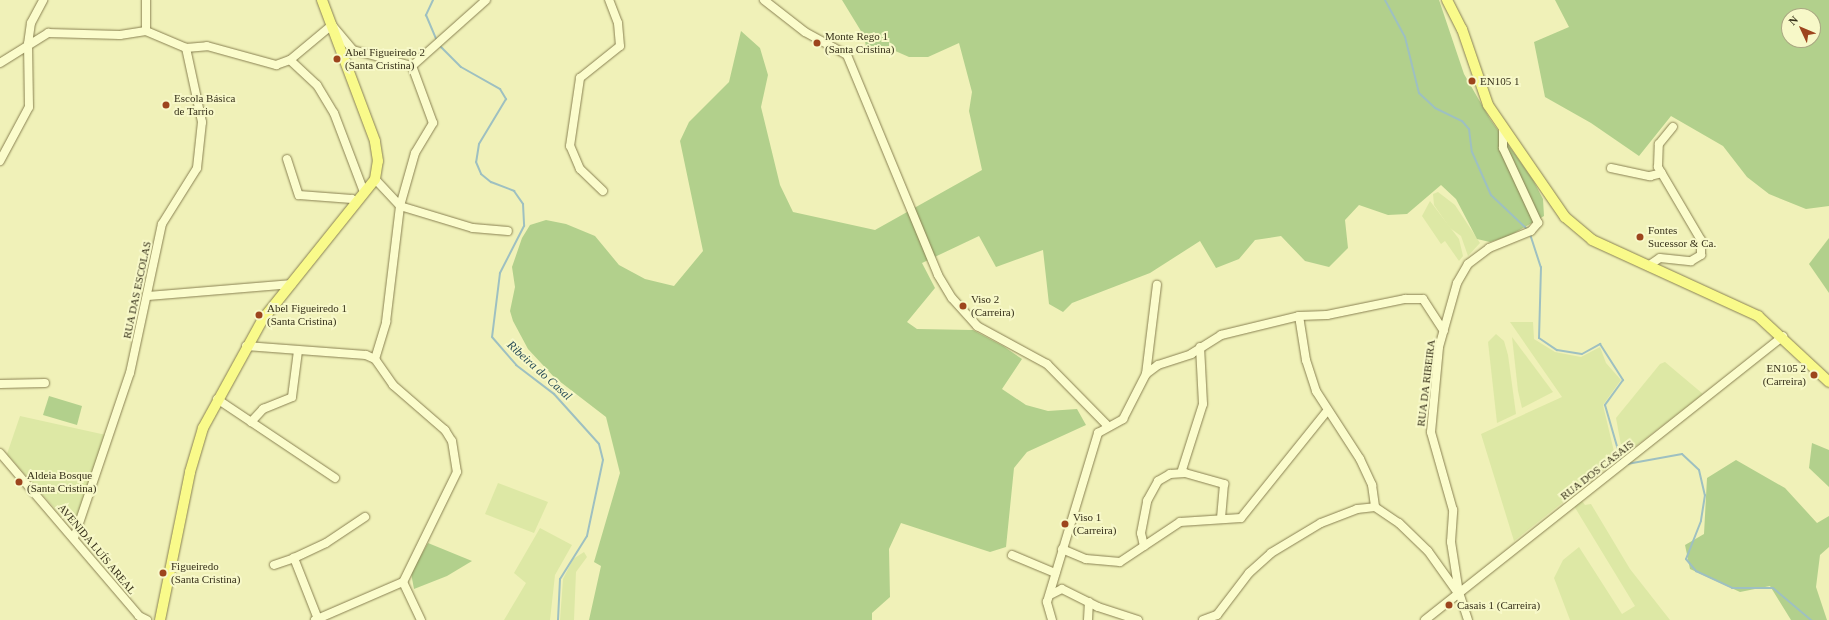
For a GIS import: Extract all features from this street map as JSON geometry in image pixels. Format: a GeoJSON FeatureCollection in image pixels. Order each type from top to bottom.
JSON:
{"type":"FeatureCollection","features":[{"type":"Feature","properties":{"kind":"main road"},"geometry":{"type":"LineString","coordinates":[[160,620],[190,472],[203,428],[217,399],[246,346],[291,284],[375,179],[378,161],[374,142],[322,0]]}},
{"type":"Feature","properties":{"kind":"main road"},"geometry":{"type":"LineString","coordinates":[[1447,0],[1462,29],[1488,105],[1503,130],[1565,217],[1592,240],[1758,316],[1783,336],[1829,382]]}},
{"type":"Feature","properties":{"kind":"street"},"geometry":{"type":"LineString","coordinates":[[0,161],[29,108],[28,44],[31,23],[43,0]]}},
{"type":"Feature","properties":{"kind":"street"},"geometry":{"type":"LineString","coordinates":[[146,0],[146,31]]}},
{"type":"Feature","properties":{"kind":"street"},"geometry":{"type":"LineString","coordinates":[[412,66],[438,45],[486,0]]}},
{"type":"Feature","properties":{"kind":"street"},"geometry":{"type":"LineString","coordinates":[[603,191],[580,169],[570,146],[580,78],[620,46],[618,23],[608,0]]}},
{"type":"Feature","properties":{"kind":"street"},"geometry":{"type":"LineString","coordinates":[[764,0],[805,32],[847,55],[938,274],[952,298],[977,326],[1047,364],[1107,425]]}},
{"type":"Feature","properties":{"kind":"street"},"geometry":{"type":"LineString","coordinates":[[0,62],[48,33],[120,35],[146,31],[186,48],[208,46],[266,64],[290,60],[332,25],[353,50],[412,66]]}},
{"type":"Feature","properties":{"kind":"street","name":"RUA DAS ESCOLAS"},"geometry":{"type":"LineString","coordinates":[[74,538],[130,373],[149,296],[162,224],[197,168],[202,122],[186,48]]}},
{"type":"Feature","properties":{"kind":"street"},"geometry":{"type":"LineString","coordinates":[[290,60],[317,85],[334,113],[364,192]]}},
{"type":"Feature","properties":{"kind":"street"},"geometry":{"type":"LineString","coordinates":[[375,359],[386,322],[400,206],[415,153],[433,123],[412,66]]}},
{"type":"Feature","properties":{"kind":"street"},"geometry":{"type":"LineString","coordinates":[[1648,266],[1660,258],[1691,261],[1701,255],[1701,240],[1658,166],[1659,144],[1673,127]]}},
{"type":"Feature","properties":{"kind":"street","name":"RUA DA RIBEIRA"},"geometry":{"type":"LineString","coordinates":[[1459,593],[1451,542],[1453,510],[1431,432],[1444,331],[1456,283],[1468,264],[1488,248],[1529,232],[1538,222],[1503,148],[1503,130]]}},
{"type":"Feature","properties":{"kind":"street"},"geometry":{"type":"LineString","coordinates":[[287,159],[299,195],[352,198],[356,203]]}},
{"type":"Feature","properties":{"kind":"street"},"geometry":{"type":"LineString","coordinates":[[1611,168],[1650,176],[1662,173]]}},
{"type":"Feature","properties":{"kind":"street"},"geometry":{"type":"LineString","coordinates":[[375,179],[400,206],[473,228],[508,231]]}},
{"type":"Feature","properties":{"kind":"street"},"geometry":{"type":"LineString","coordinates":[[149,296],[291,284]]}},
{"type":"Feature","properties":{"kind":"street"},"geometry":{"type":"LineString","coordinates":[[1052,620],[1047,602],[1052,594],[1054,573],[1098,433],[1107,425],[1123,419],[1146,374],[1157,285]]}},
{"type":"Feature","properties":{"kind":"street"},"geometry":{"type":"LineString","coordinates":[[1146,374],[1158,365],[1191,354],[1221,335],[1299,316],[1423,299],[1444,331]]}},
{"type":"Feature","properties":{"kind":"street"},"geometry":{"type":"LineString","coordinates":[[1299,316],[1306,360],[1316,391],[1327,411],[1360,459],[1372,485],[1375,507]]}},
{"type":"Feature","properties":{"kind":"street","name":"RUA DOS CASAIS"},"geometry":{"type":"LineString","coordinates":[[1425,620],[1783,336]]}},
{"type":"Feature","properties":{"kind":"street"},"geometry":{"type":"LineString","coordinates":[[246,346],[366,355],[375,359],[393,385],[445,430],[456,458],[457,472],[403,582],[316,619],[294,558]]}},
{"type":"Feature","properties":{"kind":"street"},"geometry":{"type":"LineString","coordinates":[[1181,474],[1203,404],[1200,347]]}},
{"type":"Feature","properties":{"kind":"street"},"geometry":{"type":"LineString","coordinates":[[251,422],[263,409],[292,397],[298,351]]}},
{"type":"Feature","properties":{"kind":"street"},"geometry":{"type":"LineString","coordinates":[[0,384],[45,383]]}},
{"type":"Feature","properties":{"kind":"street"},"geometry":{"type":"LineString","coordinates":[[217,399],[335,478]]}},
{"type":"Feature","properties":{"kind":"street"},"geometry":{"type":"LineString","coordinates":[[1062,549],[1106,563],[1120,562],[1180,522],[1221,516],[1241,518],[1327,411]]}},
{"type":"Feature","properties":{"kind":"street","name":"AVENIDA LUÍS AREAL"},"geometry":{"type":"LineString","coordinates":[[0,453],[139,616],[147,620]]}},
{"type":"Feature","properties":{"kind":"street"},"geometry":{"type":"LineString","coordinates":[[1144,546],[1141,533],[1152,490],[1170,474],[1181,474],[1224,484],[1221,516]]}},
{"type":"Feature","properties":{"kind":"street"},"geometry":{"type":"LineString","coordinates":[[1203,620],[1217,615],[1249,573],[1271,553],[1321,522],[1357,509],[1375,507],[1399,523],[1428,551],[1459,593],[1468,620]]}},
{"type":"Feature","properties":{"kind":"street"},"geometry":{"type":"LineString","coordinates":[[274,565],[294,558],[326,543],[365,517]]}},
{"type":"Feature","properties":{"kind":"street"},"geometry":{"type":"LineString","coordinates":[[1012,555],[1054,573]]}},
{"type":"Feature","properties":{"kind":"street"},"geometry":{"type":"LineString","coordinates":[[403,582],[421,620]]}},
{"type":"Feature","properties":{"kind":"street"},"geometry":{"type":"LineString","coordinates":[[1052,594],[1062,589],[1089,602],[1138,620]]}},
{"type":"Feature","properties":{"kind":"street"},"geometry":{"type":"LineString","coordinates":[[1088,620],[1089,602]]}},
{"type":"Feature","properties":{"kind":"green space"},"geometry":{"type":"Polygon","coordinates":[[[842,0],[1439,0],[1464,74],[1490,119],[1533,180],[1543,199],[1544,216],[1509,236],[1490,242],[1477,239],[1456,199],[1441,185],[1407,214],[1388,215],[1359,205],[1345,220],[1348,248],[1329,267],[1305,261],[1281,236],[1255,240],[1239,259],[1216,268],[1200,241],[1150,273],[1072,303],[1063,312],[1049,304],[1043,250],[996,267],[979,236],[922,263],[935,288],[907,322],[917,329],[973,330],[1003,346],[1022,359],[1002,389],[1026,405],[1048,411],[1077,409],[1086,425],[1027,452],[1014,468],[1006,547],[990,552],[901,523],[889,549],[890,597],[872,613],[872,620],[589,620],[601,566],[594,562],[620,473],[606,417],[554,377],[528,349],[513,321],[510,311],[515,287],[512,267],[522,238],[530,225],[546,220],[566,224],[595,236],[619,265],[645,279],[674,286],[703,251],[680,141],[689,122],[729,82],[741,31],[760,48],[768,75],[761,107],[780,185],[793,212],[875,230],[982,170],[969,111],[972,92],[959,43],[928,57],[909,57],[893,50],[867,52],[864,36],[842,0]]]}},
{"type":"Feature","properties":{"kind":"green space"},"geometry":{"type":"Polygon","coordinates":[[[1555,0],[1829,0],[1829,206],[1806,209],[1769,194],[1747,177],[1723,146],[1671,116],[1639,156],[1591,123],[1545,97],[1534,42],[1569,27],[1555,0]]]}},
{"type":"Feature","properties":{"kind":"green space"},"geometry":{"type":"Polygon","coordinates":[[[1438,192],[1455,205],[1480,243],[1468,256],[1461,236],[1450,228],[1434,205],[1433,194],[1438,192]]]}},
{"type":"Feature","properties":{"kind":"green space"},"geometry":{"type":"Polygon","coordinates":[[[1430,201],[1459,239],[1463,256],[1459,261],[1445,241],[1441,244],[1422,216],[1430,201]]]}},
{"type":"Feature","properties":{"kind":"green space"},"geometry":{"type":"Polygon","coordinates":[[[1829,238],[1829,293],[1809,264],[1829,238]]]}},
{"type":"Feature","properties":{"kind":"green space"},"geometry":{"type":"Polygon","coordinates":[[[1510,322],[1533,322],[1534,339],[1555,352],[1581,357],[1600,347],[1606,363],[1621,380],[1603,405],[1616,460],[1514,541],[1481,434],[1562,397],[1510,322]]]}},
{"type":"Feature","properties":{"kind":"green space"},"geometry":{"type":"Polygon","coordinates":[[[1496,334],[1504,341],[1508,355],[1516,414],[1497,423],[1488,342],[1496,334]]]}},
{"type":"Feature","properties":{"kind":"green space"},"geometry":{"type":"Polygon","coordinates":[[[1512,337],[1553,392],[1522,408],[1518,391],[1512,337]]]}},
{"type":"Feature","properties":{"kind":"green space"},"geometry":{"type":"Polygon","coordinates":[[[1665,362],[1703,394],[1623,456],[1616,418],[1660,364],[1665,362]]]}},
{"type":"Feature","properties":{"kind":"green space"},"geometry":{"type":"Polygon","coordinates":[[[49,396],[82,406],[77,425],[43,415],[49,396]]]}},
{"type":"Feature","properties":{"kind":"green space"},"geometry":{"type":"Polygon","coordinates":[[[20,416],[106,435],[75,521],[65,520],[7,454],[20,416]]]}},
{"type":"Feature","properties":{"kind":"green space"},"geometry":{"type":"Polygon","coordinates":[[[1812,443],[1829,450],[1829,487],[1809,468],[1812,443]]]}},
{"type":"Feature","properties":{"kind":"green space"},"geometry":{"type":"Polygon","coordinates":[[[1736,460],[1785,488],[1817,523],[1829,516],[1829,547],[1820,555],[1816,587],[1827,620],[1791,620],[1770,586],[1740,592],[1690,569],[1685,545],[1704,534],[1707,478],[1736,460]]]}},
{"type":"Feature","properties":{"kind":"green space"},"geometry":{"type":"Polygon","coordinates":[[[498,483],[548,502],[534,533],[485,514],[498,483]]]}},
{"type":"Feature","properties":{"kind":"green space"},"geometry":{"type":"Polygon","coordinates":[[[1582,501],[1585,505],[1591,504],[1630,569],[1670,620],[1570,620],[1554,578],[1563,560],[1579,547],[1622,614],[1635,606],[1574,506],[1582,501]]]}},
{"type":"Feature","properties":{"kind":"green space"},"geometry":{"type":"Polygon","coordinates":[[[540,528],[572,545],[555,575],[550,620],[504,620],[526,583],[514,573],[540,528]]]}},
{"type":"Feature","properties":{"kind":"green space"},"geometry":{"type":"Polygon","coordinates":[[[428,543],[472,561],[447,576],[414,589],[411,573],[428,543]]]}},
{"type":"Feature","properties":{"kind":"green space"},"geometry":{"type":"Polygon","coordinates":[[[584,552],[587,557],[576,572],[574,620],[560,620],[563,579],[573,559],[584,552]]]}},
{"type":"Feature","properties":{"kind":"waterway","name":"Ribeira do Casal"},"geometry":{"type":"LineString","coordinates":[[433,0],[426,15],[437,41]]}},
{"type":"Feature","properties":{"kind":"waterway"},"geometry":{"type":"LineString","coordinates":[[1385,0],[1405,37],[1419,93],[1435,108],[1462,121],[1469,129],[1472,152],[1491,195],[1528,230]]}},
{"type":"Feature","properties":{"kind":"waterway","name":"Ribeira do Casal"},"geometry":{"type":"LineString","coordinates":[[439,45],[461,67],[500,89],[506,99],[479,144],[476,162],[481,174],[491,182],[514,191],[523,204],[524,226],[500,273],[492,337],[516,365],[554,394],[599,444],[603,460],[587,536],[560,579],[558,620]]}},
{"type":"Feature","properties":{"kind":"waterway"},"geometry":{"type":"LineString","coordinates":[[1530,234],[1541,267],[1539,338],[1557,350],[1582,354],[1600,344],[1623,380],[1605,405],[1621,460]]}},
{"type":"Feature","properties":{"kind":"waterway"},"geometry":{"type":"LineString","coordinates":[[1627,464],[1682,454],[1699,470],[1705,495],[1701,521],[1686,559],[1696,571],[1732,588],[1773,588],[1811,620]]}},
{"type":"Feature","properties":{"kind":"place","name":"Monte Rego 1 (Santa Cristina)"},"geometry":{"type":"Point","coordinates":[817,43]}},
{"type":"Feature","properties":{"kind":"place","name":"Abel Figueiredo 2 (Santa Cristina)"},"geometry":{"type":"Point","coordinates":[337,59]}},
{"type":"Feature","properties":{"kind":"place","name":"EN105 1"},"geometry":{"type":"Point","coordinates":[1472,81]}},
{"type":"Feature","properties":{"kind":"place","name":"Escola Básica de Tarrio"},"geometry":{"type":"Point","coordinates":[166,105]}},
{"type":"Feature","properties":{"kind":"place","name":"Fontes Sucessor & Ca."},"geometry":{"type":"Point","coordinates":[1640,237]}},
{"type":"Feature","properties":{"kind":"place","name":"Viso 2 (Carreira)"},"geometry":{"type":"Point","coordinates":[963,306]}},
{"type":"Feature","properties":{"kind":"place","name":"Abel Figueiredo 1 (Santa Cristina)"},"geometry":{"type":"Point","coordinates":[259,315]}},
{"type":"Feature","properties":{"kind":"place","name":"EN105 2 (Carreira)"},"geometry":{"type":"Point","coordinates":[1814,375]}},
{"type":"Feature","properties":{"kind":"place","name":"Aldeia Bosque (Santa Cristina)"},"geometry":{"type":"Point","coordinates":[19,482]}},
{"type":"Feature","properties":{"kind":"place","name":"Viso 1 (Carreira)"},"geometry":{"type":"Point","coordinates":[1065,524]}},
{"type":"Feature","properties":{"kind":"place","name":"Figueiredo (Santa Cristina)"},"geometry":{"type":"Point","coordinates":[163,573]}},
{"type":"Feature","properties":{"kind":"place","name":"Casais 1 (Carreira)"},"geometry":{"type":"Point","coordinates":[1449,605]}}]}
